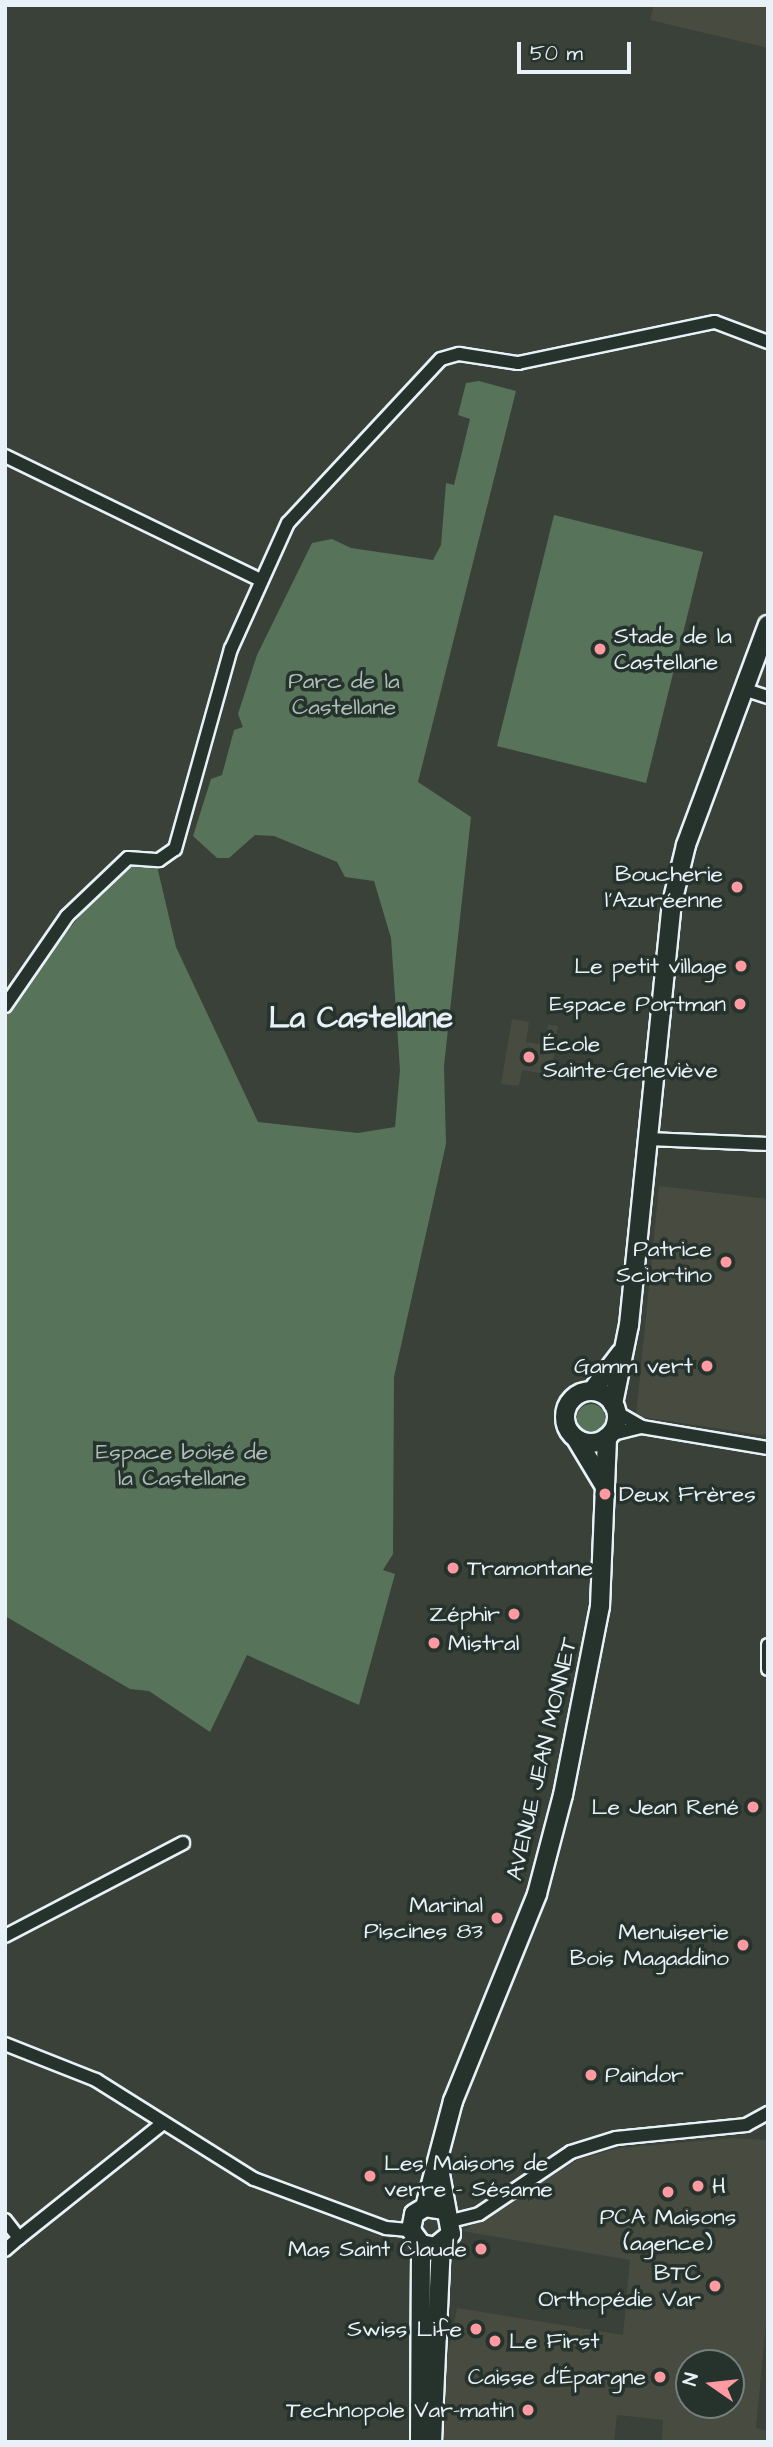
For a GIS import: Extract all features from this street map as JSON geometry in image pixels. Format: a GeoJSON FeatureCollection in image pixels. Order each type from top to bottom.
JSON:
{"type":"FeatureCollection","features":[{"type":"Feature","properties":{"kind":"main road"},"geometry":{"type":"LineString","coordinates":[[577,1440],[593,1444],[608,1436],[615,1408],[625,1348],[679,866],[768,625]]}},
{"type":"Feature","properties":{"kind":"main road"},"geometry":{"type":"LineString","coordinates":[[604,1485],[566,1427],[566,1410],[576,1396],[592,1391],[625,1348]]}},
{"type":"Feature","properties":{"kind":"main road"},"geometry":{"type":"LineString","coordinates":[[592,1391],[615,1408]]}},
{"type":"Feature","properties":{"kind":"main road","name":"AVENUE JEAN MONNET"},"geometry":{"type":"LineString","coordinates":[[416,2237],[414,2214],[425,2207],[457,2088],[537,1894],[561,1806],[600,1606],[608,1436]]}},
{"type":"Feature","properties":{"kind":"main road","name":"AVENUE JEAN MONNET"},"geometry":{"type":"LineString","coordinates":[[432,2442],[441,2245],[447,2215],[440,2153]]}},
{"type":"Feature","properties":{"kind":"main road"},"geometry":{"type":"LineString","coordinates":[[425,2207],[447,2215]]}},
{"type":"Feature","properties":{"kind":"main road"},"geometry":{"type":"LineString","coordinates":[[420,2442],[416,2237],[441,2245]]}},
{"type":"Feature","properties":{"kind":"street"},"geometry":{"type":"LineString","coordinates":[[5,1006],[66,916],[128,858],[159,860],[175,849],[231,649],[260,580],[296,513],[441,359],[459,354],[518,363],[715,322],[766,343]]}},
{"type":"Feature","properties":{"kind":"street"},"geometry":{"type":"LineString","coordinates":[[5,456],[260,580]]}},
{"type":"Feature","properties":{"kind":"street"},"geometry":{"type":"LineString","coordinates":[[743,689],[768,697]]}},
{"type":"Feature","properties":{"kind":"street"},"geometry":{"type":"LineString","coordinates":[[648,1139],[768,1144]]}},
{"type":"Feature","properties":{"kind":"street"},"geometry":{"type":"LineString","coordinates":[[615,1408],[642,1427]]}},
{"type":"Feature","properties":{"kind":"street"},"geometry":{"type":"LineString","coordinates":[[608,1436],[642,1427],[768,1448]]}},
{"type":"Feature","properties":{"kind":"street"},"geometry":{"type":"LineString","coordinates":[[768,1645],[768,1669]]}},
{"type":"Feature","properties":{"kind":"street"},"geometry":{"type":"LineString","coordinates":[[5,1936],[183,1843]]}},
{"type":"Feature","properties":{"kind":"street"},"geometry":{"type":"LineString","coordinates":[[5,2044],[96,2080],[254,2179],[416,2237]]}},
{"type":"Feature","properties":{"kind":"street"},"geometry":{"type":"LineString","coordinates":[[447,2215],[479,2214],[571,2152],[616,2138],[746,2125],[768,2113]]}},
{"type":"Feature","properties":{"kind":"street"},"geometry":{"type":"LineString","coordinates":[[5,2250],[163,2123]]}},
{"type":"Feature","properties":{"kind":"street"},"geometry":{"type":"LineString","coordinates":[[5,2220],[19,2238]]}},
{"type":"Feature","properties":{"kind":"shaded area"},"geometry":{"type":"Polygon","coordinates":[[[654,5],[768,5],[768,48],[650,20],[654,5]]]}},
{"type":"Feature","properties":{"kind":"shaded area","name":"École Sainte-Geneviève"},"geometry":{"type":"Polygon","coordinates":[[[512,1019],[529,1022],[526,1042],[545,1045],[548,1025],[558,1026],[551,1075],[522,1070],[519,1086],[501,1084],[512,1019]]]}},
{"type":"Feature","properties":{"kind":"shaded area"},"geometry":{"type":"Polygon","coordinates":[[[659,1186],[768,1199],[768,1436],[636,1416],[659,1186]]]}},
{"type":"Feature","properties":{"kind":"shaded area"},"geometry":{"type":"Polygon","coordinates":[[[733,2138],[768,2140],[768,2302],[756,2428],[768,2431],[768,2442],[662,2442],[663,2420],[617,2415],[614,2442],[443,2442],[445,2370],[457,2308],[623,2335],[630,2260],[462,2231],[579,2159],[620,2148],[733,2138]]]}},
{"type":"Feature","properties":{"kind":"green space","name":"Espace boisé de la Castellane"},"geometry":{"type":"Polygon","coordinates":[[[479,381],[516,391],[418,782],[471,817],[444,1066],[446,1144],[394,1377],[393,1554],[383,1570],[395,1574],[359,1705],[247,1655],[210,1732],[149,1691],[130,1689],[5,1616],[5,1009],[118,868],[127,860],[157,866],[176,947],[258,1122],[358,1133],[395,1127],[400,1070],[391,938],[374,881],[345,877],[337,862],[274,836],[255,835],[229,858],[217,858],[193,836],[211,779],[222,775],[234,730],[243,727],[238,714],[257,655],[312,543],[332,539],[351,548],[433,560],[441,545],[446,483],[454,485],[470,419],[458,415],[466,383],[479,381]]]}},
{"type":"Feature","properties":{"kind":"green space","name":"Stade de la Castellane"},"geometry":{"type":"Polygon","coordinates":[[[554,515],[703,552],[646,783],[497,746],[554,515]]]}},
{"type":"Feature","properties":{"kind":"green space"},"geometry":{"type":"Polygon","coordinates":[[[591,1404],[601,1408],[605,1418],[601,1428],[591,1432],[581,1428],[577,1418],[581,1408],[591,1404]]]}},
{"type":"Feature","properties":{"kind":"place","name":"Stade de la Castellane"},"geometry":{"type":"Point","coordinates":[600,649]}},
{"type":"Feature","properties":{"kind":"place","name":"Boucherie l'Azuréenne"},"geometry":{"type":"Point","coordinates":[737,887]}},
{"type":"Feature","properties":{"kind":"place","name":"Le petit village"},"geometry":{"type":"Point","coordinates":[741,966]}},
{"type":"Feature","properties":{"kind":"place","name":"Espace Portman"},"geometry":{"type":"Point","coordinates":[740,1004]}},
{"type":"Feature","properties":{"kind":"place","name":"École Sainte-Geneviève"},"geometry":{"type":"Point","coordinates":[529,1057]}},
{"type":"Feature","properties":{"kind":"place","name":"Patrice Sciortino"},"geometry":{"type":"Point","coordinates":[726,1262]}},
{"type":"Feature","properties":{"kind":"place","name":"Gamm vert"},"geometry":{"type":"Point","coordinates":[707,1366]}},
{"type":"Feature","properties":{"kind":"place","name":"Deux Frères"},"geometry":{"type":"Point","coordinates":[605,1494]}},
{"type":"Feature","properties":{"kind":"place","name":"Tramontane"},"geometry":{"type":"Point","coordinates":[453,1568]}},
{"type":"Feature","properties":{"kind":"place","name":"Zéphir"},"geometry":{"type":"Point","coordinates":[514,1614]}},
{"type":"Feature","properties":{"kind":"place","name":"Mistral"},"geometry":{"type":"Point","coordinates":[434,1643]}},
{"type":"Feature","properties":{"kind":"place","name":"Le Jean René"},"geometry":{"type":"Point","coordinates":[753,1807]}},
{"type":"Feature","properties":{"kind":"place","name":"Marinal Piscines 83"},"geometry":{"type":"Point","coordinates":[497,1918]}},
{"type":"Feature","properties":{"kind":"place","name":"Menuiserie Bois Magaddino"},"geometry":{"type":"Point","coordinates":[743,1945]}},
{"type":"Feature","properties":{"kind":"place","name":"Paindor"},"geometry":{"type":"Point","coordinates":[591,2075]}},
{"type":"Feature","properties":{"kind":"place","name":"Les Maisons de verre - Sésame"},"geometry":{"type":"Point","coordinates":[370,2176]}},
{"type":"Feature","properties":{"kind":"place","name":"H"},"geometry":{"type":"Point","coordinates":[698,2186]}},
{"type":"Feature","properties":{"kind":"place","name":"PCA Maisons (agence)"},"geometry":{"type":"Point","coordinates":[668,2192]}},
{"type":"Feature","properties":{"kind":"place","name":"Mas Saint Claude"},"geometry":{"type":"Point","coordinates":[481,2249]}},
{"type":"Feature","properties":{"kind":"place","name":"BTC Orthopédie Var"},"geometry":{"type":"Point","coordinates":[715,2286]}},
{"type":"Feature","properties":{"kind":"place","name":"Swiss Life"},"geometry":{"type":"Point","coordinates":[476,2329]}},
{"type":"Feature","properties":{"kind":"place","name":"Le First"},"geometry":{"type":"Point","coordinates":[495,2341]}},
{"type":"Feature","properties":{"kind":"place","name":"Caisse d'Épargne"},"geometry":{"type":"Point","coordinates":[660,2377]}},
{"type":"Feature","properties":{"kind":"place","name":"Technopole Var-matin"},"geometry":{"type":"Point","coordinates":[528,2410]}},
{"type":"Feature","properties":{"kind":"district","name":"La Castellane"},"geometry":{"type":"Point","coordinates":[361,1018]}},
{"type":"Feature","properties":{"kind":"park label","name":"Parc de la Castellane"},"geometry":{"type":"Point","coordinates":[344,694]}}]}
